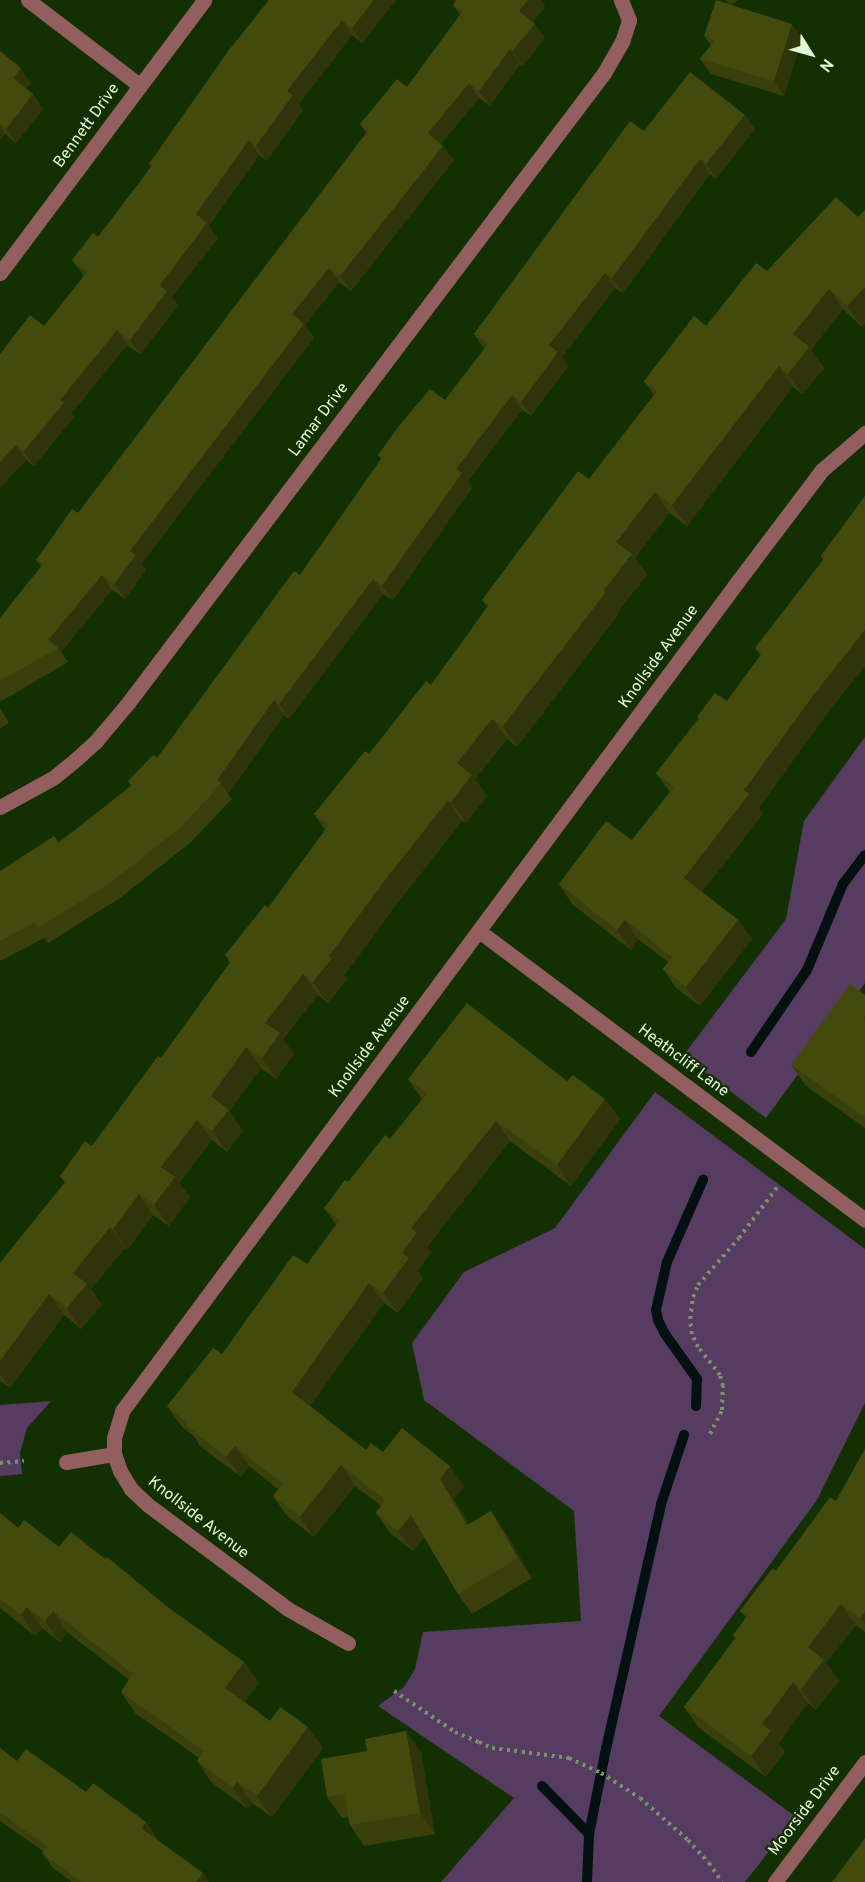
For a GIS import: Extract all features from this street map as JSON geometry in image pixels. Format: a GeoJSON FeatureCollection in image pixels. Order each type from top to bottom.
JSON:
{"type":"FeatureCollection","features":[{"type":"Feature","properties":{"kind":"street"},"geometry":{"type":"LineString","coordinates":[[28,0],[139,85]]}},
{"type":"Feature","properties":{"kind":"street","name":"Bennett Drive"},"geometry":{"type":"LineString","coordinates":[[0,273],[204,0]]}},
{"type":"Feature","properties":{"kind":"street","name":"Lamar Drive"},"geometry":{"type":"LineString","coordinates":[[0,807],[53,778],[111,725],[604,73],[622,42],[629,20],[621,0]]}},
{"type":"Feature","properties":{"kind":"street","name":"Knollside Avenue"},"geometry":{"type":"LineString","coordinates":[[348,1643],[288,1609],[148,1505],[131,1489],[120,1471],[114,1454],[114,1438],[122,1410],[822,470],[865,433]]}},
{"type":"Feature","properties":{"kind":"street","name":"Heathcliff Lane"},"geometry":{"type":"LineString","coordinates":[[479,931],[865,1220]]}},
{"type":"Feature","properties":{"kind":"street"},"geometry":{"type":"LineString","coordinates":[[66,1461],[114,1454]]}},
{"type":"Feature","properties":{"kind":"street","name":"Moorside Drive"},"geometry":{"type":"LineString","coordinates":[[775,1882],[865,1762]]}},
{"type":"Feature","properties":{"kind":"path"},"geometry":{"type":"LineString","coordinates":[[710,1434],[722,1410],[723,1386],[720,1375],[698,1347],[692,1334],[690,1319],[693,1297],[698,1285],[739,1238],[792,1166]]}},
{"type":"Feature","properties":{"kind":"path"},"geometry":{"type":"LineString","coordinates":[[0,1463],[24,1461]]}},
{"type":"Feature","properties":{"kind":"path"},"geometry":{"type":"LineString","coordinates":[[394,1691],[454,1732],[486,1745],[569,1758],[601,1773],[640,1798],[688,1840],[709,1863],[722,1882]]}},
{"type":"Feature","properties":{"kind":"shaded area"},"geometry":{"type":"Polygon","coordinates":[[[865,737],[865,983],[766,1118],[683,1056],[786,919],[804,821],[865,737]]]}},
{"type":"Feature","properties":{"kind":"shaded area"},"geometry":{"type":"Polygon","coordinates":[[[655,1092],[865,1249],[865,1403],[817,1500],[659,1716],[796,1817],[745,1882],[441,1882],[514,1798],[378,1706],[404,1687],[415,1669],[423,1632],[581,1621],[574,1511],[424,1400],[412,1343],[464,1272],[555,1228],[655,1092]]]}},
{"type":"Feature","properties":{"kind":"shaded area"},"geometry":{"type":"Polygon","coordinates":[[[51,1401],[27,1428],[20,1453],[22,1474],[0,1476],[0,1405],[51,1401]]]}},
{"type":"Feature","properties":{"kind":"building"},"geometry":{"type":"Polygon","coordinates":[[[269,0],[374,0],[352,28],[342,20],[287,91],[293,95],[256,146],[249,140],[196,214],[207,223],[160,285],[167,291],[130,340],[117,330],[60,400],[64,403],[24,451],[16,445],[0,462],[0,354],[30,315],[44,326],[87,272],[72,260],[93,233],[98,237],[152,166],[149,164],[229,50],[269,0]]]}},
{"type":"Feature","properties":{"kind":"building"},"geometry":{"type":"Polygon","coordinates":[[[456,0],[528,0],[519,11],[535,24],[512,51],[510,49],[479,91],[469,83],[428,133],[443,146],[340,276],[329,268],[292,314],[304,324],[130,551],[136,555],[114,584],[102,575],[48,640],[58,648],[0,681],[0,618],[43,564],[36,560],[72,509],[78,513],[368,131],[360,124],[397,79],[407,87],[462,12],[453,5],[456,0]]]}},
{"type":"Feature","properties":{"kind":"building"},"geometry":{"type":"Polygon","coordinates":[[[716,0],[792,24],[774,81],[700,59],[715,40],[704,36],[716,0]]]}},
{"type":"Feature","properties":{"kind":"building"},"geometry":{"type":"Polygon","coordinates":[[[0,51],[21,68],[13,78],[33,94],[6,129],[0,124],[0,51]]]}},
{"type":"Feature","properties":{"kind":"building"},"geometry":{"type":"Polygon","coordinates":[[[690,72],[745,115],[706,164],[700,159],[612,278],[605,273],[549,345],[558,352],[521,402],[512,395],[456,469],[462,473],[382,586],[373,579],[279,704],[274,700],[217,780],[221,784],[180,828],[110,883],[38,928],[34,923],[0,941],[0,871],[54,836],[59,843],[132,785],[128,781],[153,755],[157,758],[294,571],[300,575],[382,458],[378,455],[398,427],[430,389],[445,400],[488,344],[474,334],[630,121],[644,131],[690,72]]]}},
{"type":"Feature","properties":{"kind":"building"},"geometry":{"type":"Polygon","coordinates":[[[836,197],[858,217],[865,210],[865,287],[847,306],[829,289],[793,334],[809,347],[788,374],[779,366],[672,505],[655,492],[616,542],[632,554],[604,590],[606,592],[503,726],[492,719],[457,763],[472,775],[451,802],[448,800],[382,884],[329,956],[332,958],[313,982],[303,974],[265,1023],[280,1033],[262,1058],[246,1047],[211,1096],[229,1110],[212,1131],[197,1120],[161,1167],[175,1177],[154,1205],[139,1194],[113,1229],[110,1227],[73,1273],[87,1284],[67,1308],[49,1294],[0,1361],[0,1263],[66,1181],[60,1176],[85,1141],[92,1146],[158,1056],[161,1058],[231,961],[225,955],[265,905],[268,908],[329,825],[314,814],[365,751],[369,754],[426,681],[431,685],[489,605],[482,600],[578,471],[589,479],[657,391],[644,381],[694,316],[706,326],[756,263],[767,271],[836,197]]]}},
{"type":"Feature","properties":{"kind":"building"},"geometry":{"type":"Polygon","coordinates":[[[865,496],[865,630],[815,693],[744,790],[749,794],[684,878],[738,920],[686,987],[663,969],[672,957],[625,920],[617,930],[559,884],[606,821],[632,840],[674,787],[656,773],[699,718],[697,717],[715,693],[727,701],[762,653],[755,648],[824,559],[821,556],[865,496]]]}},
{"type":"Feature","properties":{"kind":"building"},"geometry":{"type":"Polygon","coordinates":[[[850,984],[865,995],[865,1015],[863,1017],[865,1018],[865,1117],[791,1065],[850,984]]]}},
{"type":"Feature","properties":{"kind":"building"},"geometry":{"type":"Polygon","coordinates":[[[467,1003],[567,1081],[573,1075],[605,1099],[557,1165],[496,1121],[411,1228],[417,1232],[402,1253],[409,1258],[383,1293],[369,1283],[292,1392],[366,1450],[371,1443],[383,1452],[402,1428],[450,1466],[440,1479],[467,1525],[491,1511],[518,1558],[458,1594],[411,1515],[398,1531],[376,1513],[385,1500],[341,1465],[300,1517],[273,1496],[283,1484],[235,1446],[226,1457],[186,1425],[188,1423],[167,1406],[213,1348],[222,1354],[293,1255],[307,1264],[340,1220],[324,1208],[345,1180],[348,1182],[385,1135],[390,1139],[427,1093],[408,1079],[467,1003]]]}},
{"type":"Feature","properties":{"kind":"building"},"geometry":{"type":"Polygon","coordinates":[[[865,1449],[865,1612],[860,1618],[841,1604],[808,1647],[824,1660],[801,1689],[793,1682],[762,1724],[771,1731],[751,1756],[684,1707],[736,1638],[733,1635],[747,1616],[740,1611],[772,1569],[776,1571],[830,1497],[836,1501],[865,1449]]]}},
{"type":"Feature","properties":{"kind":"building"},"geometry":{"type":"Polygon","coordinates":[[[0,1513],[18,1528],[24,1520],[59,1547],[71,1532],[105,1559],[107,1557],[169,1608],[244,1662],[225,1688],[270,1721],[280,1707],[308,1727],[257,1796],[237,1782],[233,1788],[197,1761],[204,1751],[121,1692],[133,1674],[53,1611],[45,1621],[27,1607],[21,1615],[0,1599],[0,1513]]]}},
{"type":"Feature","properties":{"kind":"building"},"geometry":{"type":"Polygon","coordinates":[[[406,1731],[420,1813],[350,1825],[344,1794],[327,1797],[321,1759],[367,1751],[365,1739],[406,1731]]]}},
{"type":"Feature","properties":{"kind":"building"},"geometry":{"type":"Polygon","coordinates":[[[0,1748],[17,1761],[26,1749],[86,1792],[93,1783],[146,1822],[141,1828],[203,1873],[196,1882],[81,1882],[42,1853],[47,1846],[0,1813],[0,1748]]]}},
{"type":"Feature","properties":{"kind":"building"},"geometry":{"type":"Polygon","coordinates":[[[865,1838],[865,1882],[832,1882],[865,1838]]]}},
{"type":"Feature","properties":{"kind":"waterway"},"geometry":{"type":"LineString","coordinates":[[751,1052],[807,970],[843,884],[865,855]]}},
{"type":"Feature","properties":{"kind":"waterway"},"geometry":{"type":"LineString","coordinates":[[696,1406],[697,1379],[665,1334],[656,1310],[667,1262],[703,1180]]}},
{"type":"Feature","properties":{"kind":"waterway"},"geometry":{"type":"LineString","coordinates":[[587,1882],[589,1834],[606,1749],[661,1504],[684,1435]]}},
{"type":"Feature","properties":{"kind":"waterway"},"geometry":{"type":"LineString","coordinates":[[542,1786],[589,1834]]}}]}
